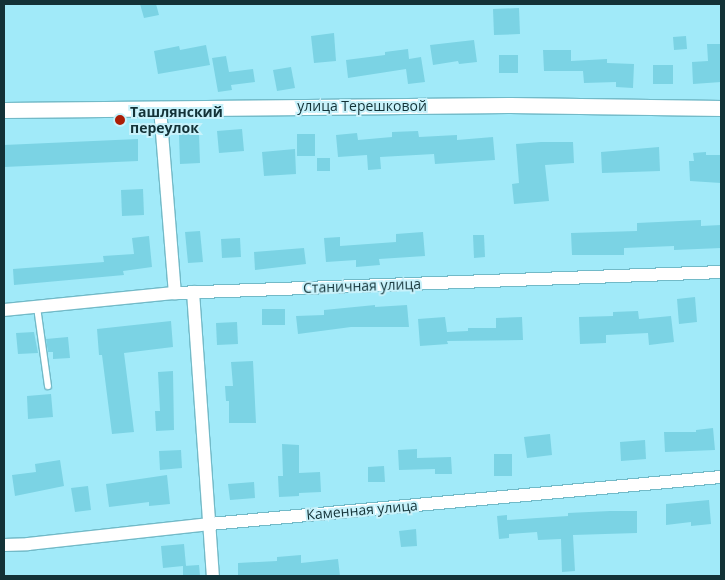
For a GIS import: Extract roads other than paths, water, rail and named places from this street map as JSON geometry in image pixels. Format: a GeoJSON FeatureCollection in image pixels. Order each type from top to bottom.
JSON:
{"type":"FeatureCollection","features":[{"type":"Feature","properties":{"kind":"street","name":"улица Терешковой"},"geometry":{"type":"LineString","coordinates":[[4,110],[501,105],[721,108]]}},
{"type":"Feature","properties":{"kind":"street"},"geometry":{"type":"LineString","coordinates":[[160,108],[175,293]]}},
{"type":"Feature","properties":{"kind":"street","name":"Станичная улица"},"geometry":{"type":"LineString","coordinates":[[4,310],[193,292],[721,272]]}},
{"type":"Feature","properties":{"kind":"street"},"geometry":{"type":"LineString","coordinates":[[193,292],[213,576]]}},
{"type":"Feature","properties":{"kind":"street","name":"Каменная улица"},"geometry":{"type":"LineString","coordinates":[[4,544],[28,544],[210,524],[721,477]]}},
{"type":"Feature","properties":{"kind":"lane"},"geometry":{"type":"LineString","coordinates":[[37,307],[48,386]]}},
{"type":"Feature","properties":{"kind":"place","name":"Ташлянский переулок"},"geometry":{"type":"Point","coordinates":[120,120]}}]}
